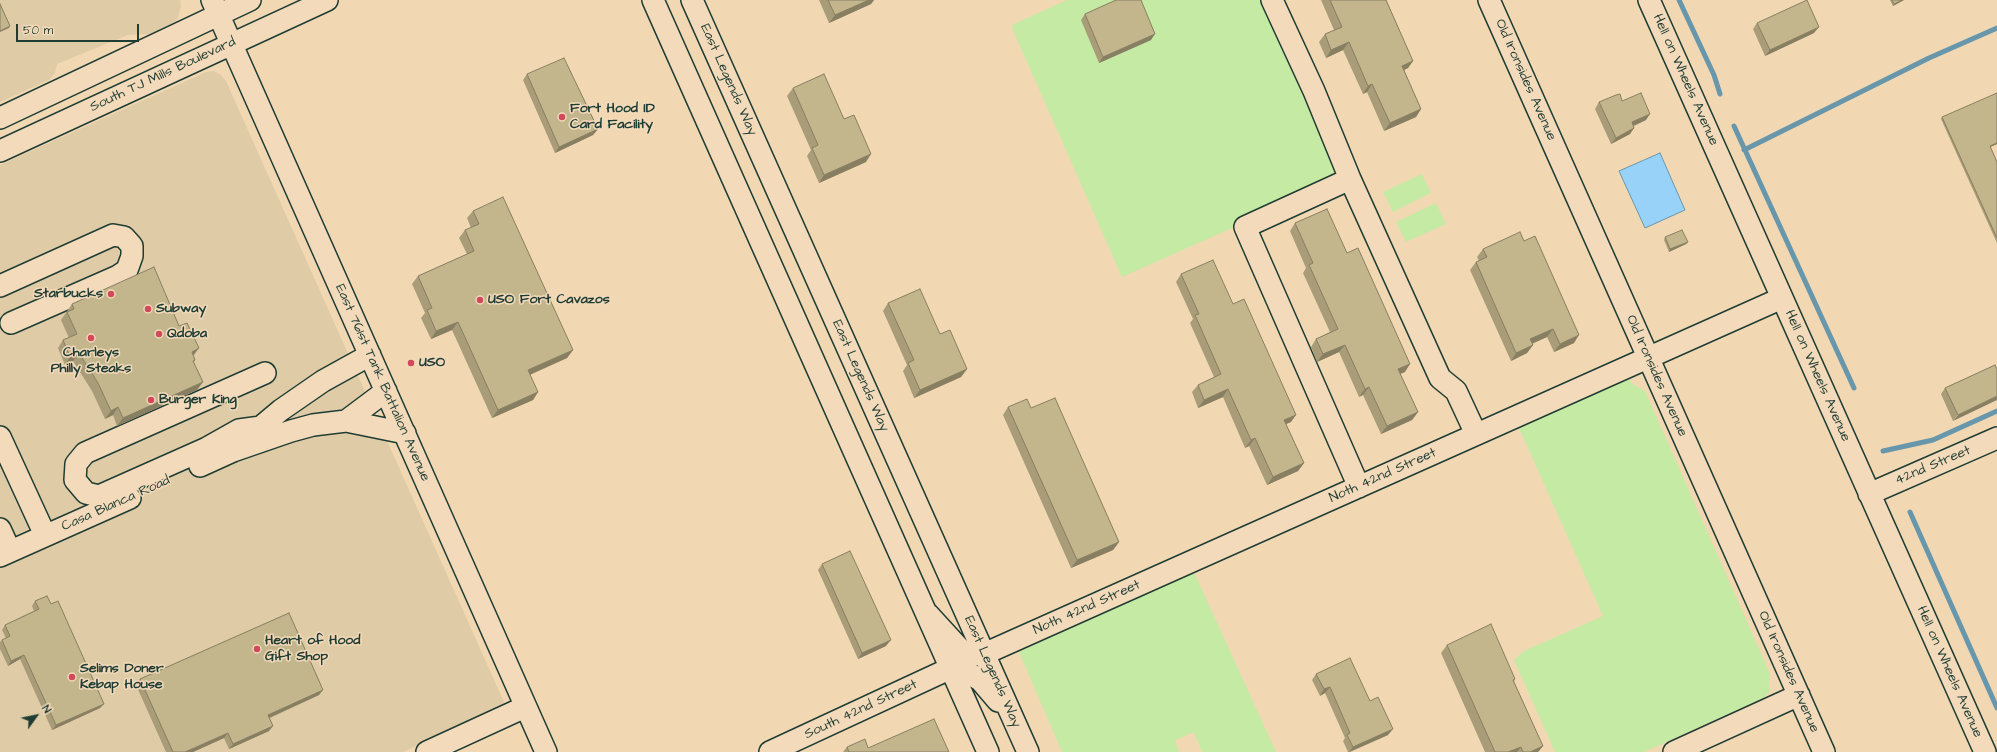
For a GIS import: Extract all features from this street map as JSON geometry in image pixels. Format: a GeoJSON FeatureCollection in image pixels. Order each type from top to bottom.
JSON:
{"type":"FeatureCollection","features":[{"type":"Feature","properties":{"kind":"street"},"geometry":{"type":"LineString","coordinates":[[0,118],[215,7],[250,0]]}},
{"type":"Feature","properties":{"kind":"street","name":"South TJ Mills Boulevard"},"geometry":{"type":"LineString","coordinates":[[0,151],[231,43],[327,0]]}},
{"type":"Feature","properties":{"kind":"street"},"geometry":{"type":"LineString","coordinates":[[653,0],[928,614],[988,752]]}},
{"type":"Feature","properties":{"kind":"street","name":"East Legends Way"},"geometry":{"type":"LineString","coordinates":[[692,0],[1028,752]]}},
{"type":"Feature","properties":{"kind":"street"},"geometry":{"type":"LineString","coordinates":[[1272,0],[1314,91],[1350,179],[1440,378],[1456,391],[1476,434]]}},
{"type":"Feature","properties":{"kind":"street","name":"Old Ironsides Avenue"},"geometry":{"type":"LineString","coordinates":[[1489,0],[1824,752]]}},
{"type":"Feature","properties":{"kind":"street","name":"Hell on Wheels Avenue"},"geometry":{"type":"LineString","coordinates":[[1649,0],[1985,752]]}},
{"type":"Feature","properties":{"kind":"street","name":"East 761st Tank Battalion Avenue"},"geometry":{"type":"LineString","coordinates":[[215,7],[546,752]]}},
{"type":"Feature","properties":{"kind":"street"},"geometry":{"type":"LineString","coordinates":[[1350,179],[1245,227],[1359,487]]}},
{"type":"Feature","properties":{"kind":"street"},"geometry":{"type":"LineString","coordinates":[[0,286],[113,235],[124,236],[132,246],[132,256],[127,270],[118,276],[11,323]]}},
{"type":"Feature","properties":{"kind":"street","name":"Noth 42nd Street"},"geometry":{"type":"LineString","coordinates":[[984,654],[1782,298]]}},
{"type":"Feature","properties":{"kind":"street","name":"Casa Blanca Road"},"geometry":{"type":"LineString","coordinates":[[233,451],[281,410],[324,381],[370,355]]}},
{"type":"Feature","properties":{"kind":"street"},"geometry":{"type":"LineString","coordinates":[[261,427],[239,430],[207,448],[99,496],[86,493],[75,480],[76,464],[85,453],[265,374]]}},
{"type":"Feature","properties":{"kind":"street","name":"Casa Blanca Road"},"geometry":{"type":"LineString","coordinates":[[346,420],[386,391]]}},
{"type":"Feature","properties":{"kind":"street","name":"Casa Blanca Road"},"geometry":{"type":"LineString","coordinates":[[5,554],[233,451],[291,431],[313,425],[346,420],[405,433]]}},
{"type":"Feature","properties":{"kind":"street"},"geometry":{"type":"LineString","coordinates":[[0,437],[45,535]]}},
{"type":"Feature","properties":{"kind":"street","name":"42nd Street"},"geometry":{"type":"LineString","coordinates":[[1870,494],[1997,438]]}},
{"type":"Feature","properties":{"kind":"street"},"geometry":{"type":"LineString","coordinates":[[0,529],[5,554]]}},
{"type":"Feature","properties":{"kind":"street"},"geometry":{"type":"LineString","coordinates":[[928,614],[961,650],[970,655],[984,654]]}},
{"type":"Feature","properties":{"kind":"street"},"geometry":{"type":"LineString","coordinates":[[951,668],[967,672],[980,680],[1013,718]]}},
{"type":"Feature","properties":{"kind":"street","name":"South 42nd Street"},"geometry":{"type":"LineString","coordinates":[[770,752],[951,668]]}},
{"type":"Feature","properties":{"kind":"street"},"geometry":{"type":"LineString","coordinates":[[1674,752],[1799,695]]}},
{"type":"Feature","properties":{"kind":"street"},"geometry":{"type":"LineString","coordinates":[[427,752],[525,707]]}},
{"type":"Feature","properties":{"kind":"shaded area"},"geometry":{"type":"Polygon","coordinates":[[[0,0],[180,0],[181,6],[178,18],[173,23],[150,34],[128,35],[57,64],[55,73],[49,80],[0,102],[0,0]]]}},
{"type":"Feature","properties":{"kind":"shaded area"},"geometry":{"type":"Polygon","coordinates":[[[213,71],[221,75],[226,81],[504,702],[503,705],[403,752],[0,752],[0,165],[206,72],[213,71]]]}},
{"type":"Feature","properties":{"kind":"green space"},"geometry":{"type":"Polygon","coordinates":[[[1067,0],[1266,0],[1337,167],[1332,178],[1322,188],[1122,277],[1012,28],[1012,25],[1067,0]]]}},
{"type":"Feature","properties":{"kind":"green space"},"geometry":{"type":"Polygon","coordinates":[[[1422,174],[1431,193],[1393,212],[1383,192],[1422,174]]]}},
{"type":"Feature","properties":{"kind":"green space"},"geometry":{"type":"Polygon","coordinates":[[[1436,203],[1446,224],[1406,242],[1396,222],[1436,203]]]}},
{"type":"Feature","properties":{"kind":"green space"},"geometry":{"type":"Polygon","coordinates":[[[1626,380],[1631,380],[1631,383],[1645,391],[1770,674],[1769,687],[1771,691],[1763,698],[1644,752],[1555,752],[1514,660],[1524,651],[1603,616],[1519,428],[1626,380]]]}},
{"type":"Feature","properties":{"kind":"green space"},"geometry":{"type":"Polygon","coordinates":[[[1194,572],[1276,752],[1202,752],[1194,732],[1175,740],[1179,752],[1062,752],[1019,652],[1194,572]]]}},
{"type":"Feature","properties":{"kind":"water"},"geometry":{"type":"Polygon","coordinates":[[[1660,153],[1685,210],[1645,228],[1619,171],[1660,153]]]}},
{"type":"Feature","properties":{"kind":"building"},"geometry":{"type":"Polygon","coordinates":[[[828,0],[869,0],[835,15],[828,0]]]}},
{"type":"Feature","properties":{"kind":"building"},"geometry":{"type":"Polygon","coordinates":[[[1116,0],[1141,0],[1155,34],[1103,57],[1085,14],[1116,0]]]}},
{"type":"Feature","properties":{"kind":"building"},"geometry":{"type":"Polygon","coordinates":[[[1330,0],[1386,0],[1413,61],[1402,66],[1421,109],[1390,123],[1372,84],[1368,86],[1349,42],[1331,50],[1325,34],[1342,27],[1330,0]]]}},
{"type":"Feature","properties":{"kind":"building"},"geometry":{"type":"Polygon","coordinates":[[[1807,0],[1819,27],[1770,50],[1757,23],[1807,0]]]}},
{"type":"Feature","properties":{"kind":"building"},"geometry":{"type":"Polygon","coordinates":[[[1892,0],[1902,0],[1894,4],[1892,0]]]}},
{"type":"Feature","properties":{"kind":"building"},"geometry":{"type":"Polygon","coordinates":[[[0,4],[10,26],[0,31],[0,4]]]}},
{"type":"Feature","properties":{"kind":"building","name":"Fort Hood ID Card Facility"},"geometry":{"type":"Polygon","coordinates":[[[564,58],[598,129],[559,147],[527,74],[564,58]]]}},
{"type":"Feature","properties":{"kind":"building"},"geometry":{"type":"Polygon","coordinates":[[[824,74],[844,119],[854,115],[871,154],[824,175],[812,148],[818,145],[793,88],[824,74]]]}},
{"type":"Feature","properties":{"kind":"building"},"geometry":{"type":"Polygon","coordinates":[[[1641,93],[1650,114],[1632,122],[1634,128],[1616,138],[1599,102],[1620,94],[1622,101],[1641,93]]]}},
{"type":"Feature","properties":{"kind":"building"},"geometry":{"type":"Polygon","coordinates":[[[1997,93],[1997,143],[1990,146],[1997,162],[1997,238],[1942,117],[1997,93]]]}},
{"type":"Feature","properties":{"kind":"building","name":"USO Fort Cavazos"},"geometry":{"type":"Polygon","coordinates":[[[503,197],[573,350],[528,370],[538,392],[498,410],[458,322],[436,331],[427,310],[432,308],[418,276],[474,251],[465,230],[479,224],[473,211],[503,197]]]}},
{"type":"Feature","properties":{"kind":"building"},"geometry":{"type":"Polygon","coordinates":[[[1327,209],[1347,253],[1358,248],[1410,364],[1398,369],[1418,412],[1387,426],[1369,387],[1365,389],[1345,345],[1323,354],[1316,339],[1338,329],[1309,265],[1313,263],[1295,223],[1327,209]]]}},
{"type":"Feature","properties":{"kind":"building"},"geometry":{"type":"Polygon","coordinates":[[[1682,230],[1688,242],[1670,249],[1665,237],[1682,230]]]}},
{"type":"Feature","properties":{"kind":"building"},"geometry":{"type":"Polygon","coordinates":[[[1520,232],[1524,241],[1535,236],[1579,335],[1560,344],[1553,329],[1530,339],[1533,345],[1516,353],[1476,262],[1487,257],[1483,249],[1520,232]]]}},
{"type":"Feature","properties":{"kind":"building"},"geometry":{"type":"Polygon","coordinates":[[[1213,260],[1233,304],[1244,299],[1296,415],[1284,420],[1304,463],[1273,477],[1255,438],[1251,440],[1228,389],[1204,400],[1198,385],[1221,374],[1195,315],[1199,314],[1181,274],[1213,260]]]}},
{"type":"Feature","properties":{"kind":"building"},"geometry":{"type":"Polygon","coordinates":[[[154,267],[179,326],[187,323],[199,348],[192,352],[195,360],[193,361],[203,382],[123,418],[118,407],[111,411],[98,383],[79,353],[70,357],[63,340],[77,334],[67,312],[74,309],[72,304],[154,267]]]}},
{"type":"Feature","properties":{"kind":"building"},"geometry":{"type":"Polygon","coordinates":[[[920,289],[940,334],[950,330],[967,369],[920,390],[908,363],[914,360],[888,303],[920,289]]]}},
{"type":"Feature","properties":{"kind":"building"},"geometry":{"type":"Polygon","coordinates":[[[1995,365],[1997,369],[1997,396],[1958,415],[1945,388],[1995,365]]]}},
{"type":"Feature","properties":{"kind":"building"},"geometry":{"type":"Polygon","coordinates":[[[1055,398],[1119,542],[1077,560],[1008,407],[1027,399],[1031,408],[1055,398]]]}},
{"type":"Feature","properties":{"kind":"building"},"geometry":{"type":"Polygon","coordinates":[[[850,551],[891,640],[862,653],[822,564],[850,551]]]}},
{"type":"Feature","properties":{"kind":"building"},"geometry":{"type":"Polygon","coordinates":[[[47,596],[51,604],[58,601],[104,704],[56,725],[24,655],[11,661],[2,640],[10,636],[5,625],[39,609],[35,601],[47,596]]]}},
{"type":"Feature","properties":{"kind":"building"},"geometry":{"type":"Polygon","coordinates":[[[289,613],[323,690],[268,715],[273,726],[233,744],[228,733],[185,752],[173,752],[140,679],[289,613]]]}},
{"type":"Feature","properties":{"kind":"building"},"geometry":{"type":"Polygon","coordinates":[[[1491,624],[1515,679],[1513,680],[1543,746],[1530,752],[1523,752],[1521,747],[1508,752],[1495,752],[1447,645],[1491,624]]]}},
{"type":"Feature","properties":{"kind":"building"},"geometry":{"type":"Polygon","coordinates":[[[1350,658],[1370,701],[1378,697],[1393,729],[1353,747],[1347,735],[1350,733],[1330,687],[1324,689],[1316,674],[1350,658]]]}},
{"type":"Feature","properties":{"kind":"building"},"geometry":{"type":"Polygon","coordinates":[[[934,719],[949,752],[849,752],[847,747],[865,739],[868,748],[934,719]]]}},
{"type":"Feature","properties":{"kind":"waterway"},"geometry":{"type":"LineString","coordinates":[[1679,0],[1714,75],[1720,94]]}},
{"type":"Feature","properties":{"kind":"waterway"},"geometry":{"type":"LineString","coordinates":[[1744,150],[1929,58],[1997,28]]}},
{"type":"Feature","properties":{"kind":"waterway"},"geometry":{"type":"LineString","coordinates":[[1734,126],[1854,388]]}},
{"type":"Feature","properties":{"kind":"waterway"},"geometry":{"type":"LineString","coordinates":[[1883,451],[1933,440],[1997,411]]}},
{"type":"Feature","properties":{"kind":"waterway"},"geometry":{"type":"LineString","coordinates":[[1910,512],[1997,708]]}},
{"type":"Feature","properties":{"kind":"place","name":"Fort Hood ID Card Facility"},"geometry":{"type":"Point","coordinates":[562,117]}},
{"type":"Feature","properties":{"kind":"place","name":"Starbucks"},"geometry":{"type":"Point","coordinates":[111,294]}},
{"type":"Feature","properties":{"kind":"place","name":"USO Fort Cavazos"},"geometry":{"type":"Point","coordinates":[480,300]}},
{"type":"Feature","properties":{"kind":"place","name":"Subway"},"geometry":{"type":"Point","coordinates":[148,309]}},
{"type":"Feature","properties":{"kind":"place","name":"Qdoba"},"geometry":{"type":"Point","coordinates":[159,334]}},
{"type":"Feature","properties":{"kind":"place","name":"Charleys Philly Steaks"},"geometry":{"type":"Point","coordinates":[91,338]}},
{"type":"Feature","properties":{"kind":"place","name":"USO"},"geometry":{"type":"Point","coordinates":[411,363]}},
{"type":"Feature","properties":{"kind":"place","name":"Burger King"},"geometry":{"type":"Point","coordinates":[151,400]}},
{"type":"Feature","properties":{"kind":"place","name":"Heart of Hood Gift Shop"},"geometry":{"type":"Point","coordinates":[257,649]}},
{"type":"Feature","properties":{"kind":"place","name":"Selims Doner Kebap House"},"geometry":{"type":"Point","coordinates":[72,677]}}]}
